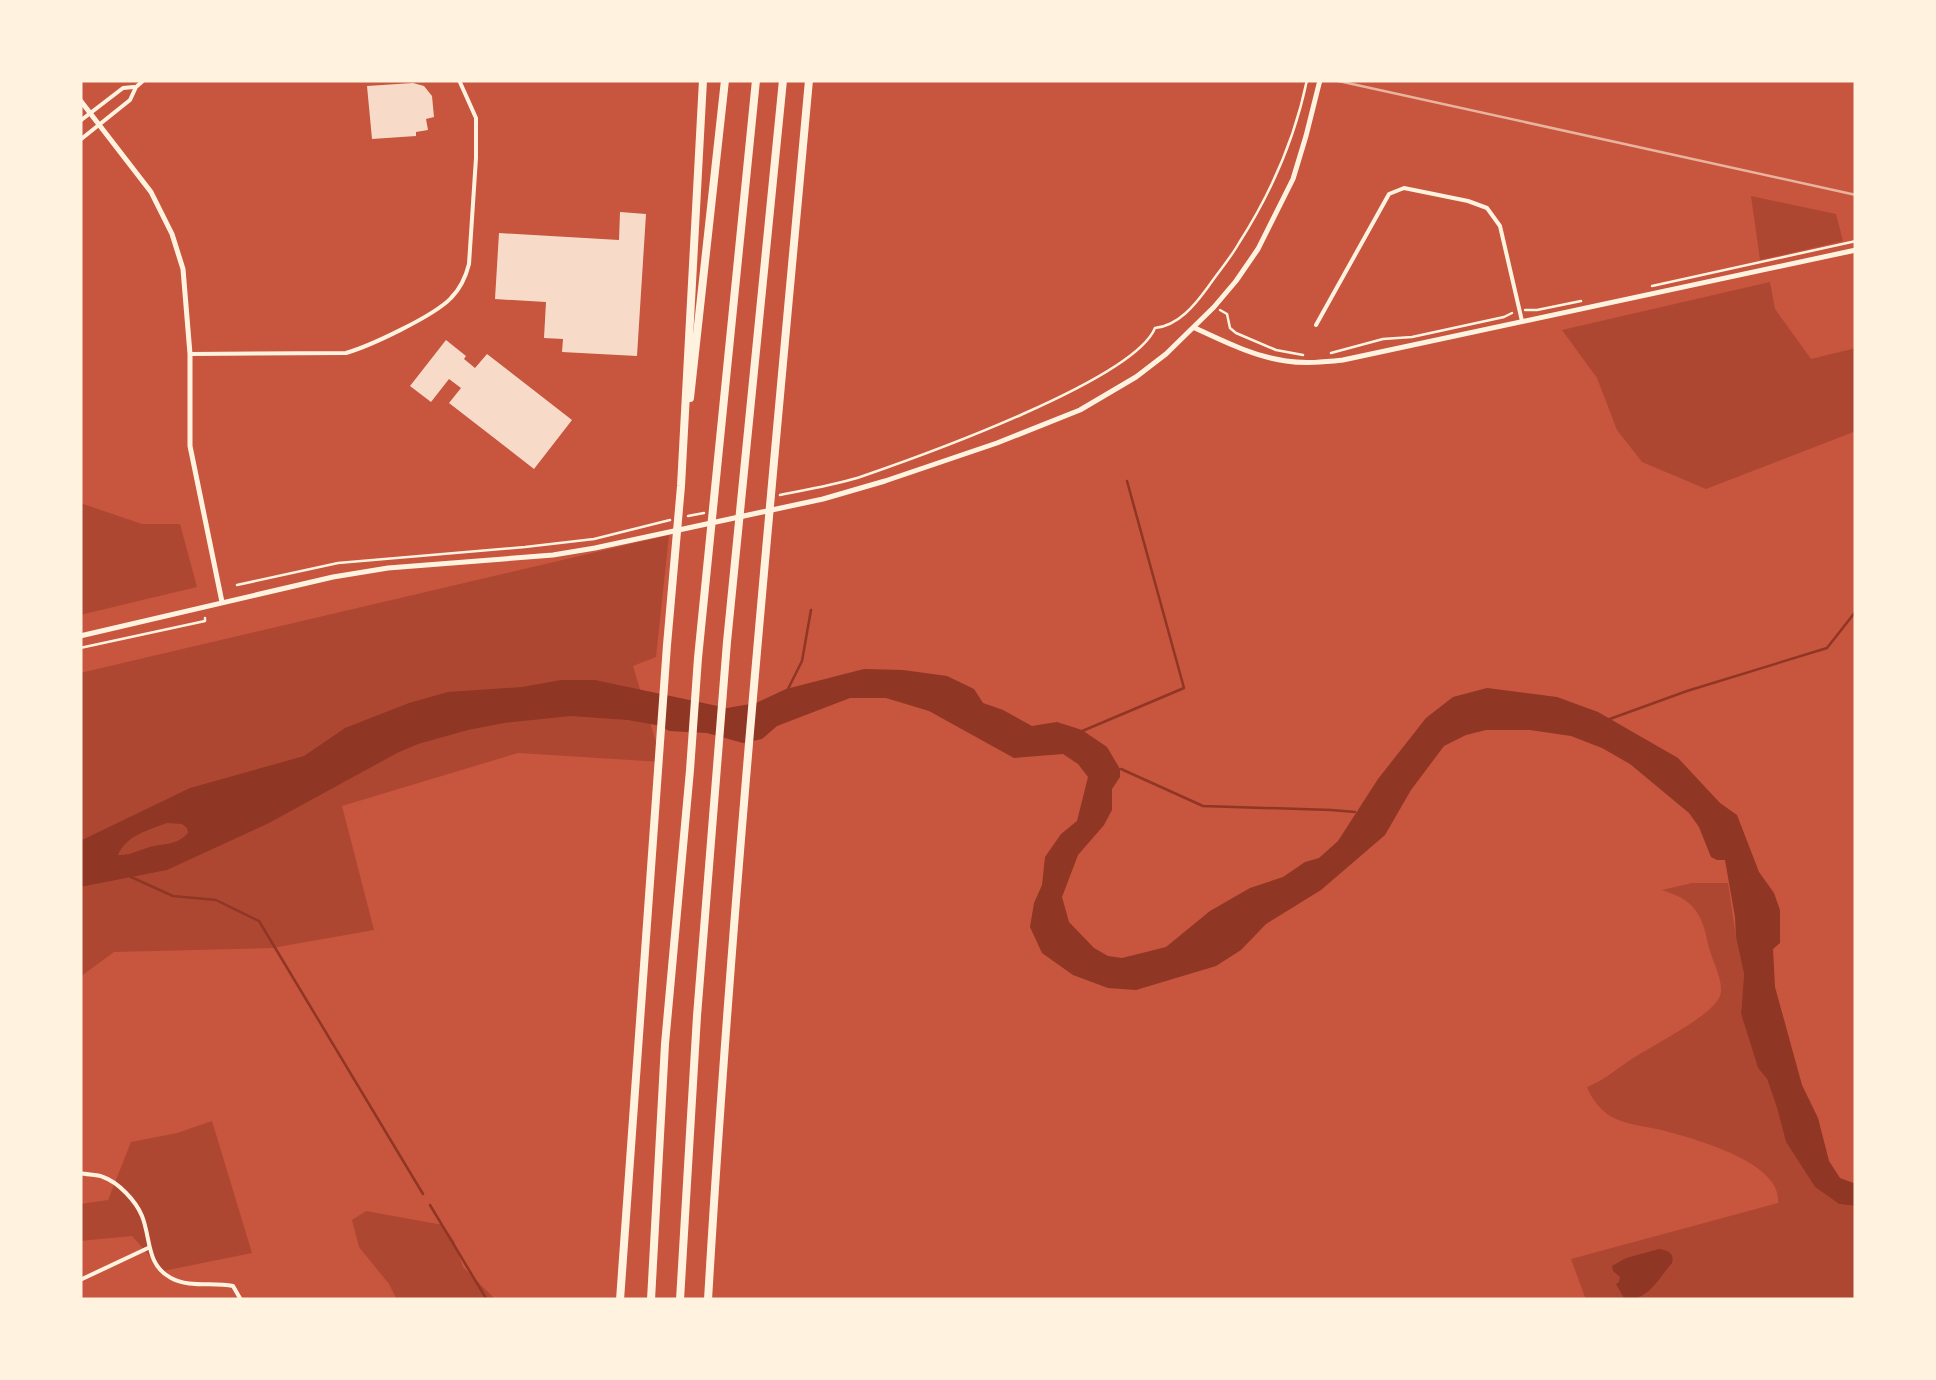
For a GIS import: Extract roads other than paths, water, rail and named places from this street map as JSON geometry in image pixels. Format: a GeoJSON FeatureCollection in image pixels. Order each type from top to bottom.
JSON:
{"type":"FeatureCollection","features":[{"type":"Feature","properties":{"kind":"highway"},"geometry":{"type":"LineString","coordinates":[[681,486],[703,80]]}},
{"type":"Feature","properties":{"kind":"highway"},"geometry":{"type":"LineString","coordinates":[[621,1300],[667,645],[725,80]]}},
{"type":"Feature","properties":{"kind":"highway"},"geometry":{"type":"LineString","coordinates":[[651,1300],[664,1044],[756,80]]}},
{"type":"Feature","properties":{"kind":"highway"},"geometry":{"type":"LineString","coordinates":[[680,1300],[697,1016],[726,661],[782,80]]}},
{"type":"Feature","properties":{"kind":"highway"},"geometry":{"type":"LineString","coordinates":[[708,1300],[745,785],[809,80]]}},
{"type":"Feature","properties":{"kind":"main road"},"geometry":{"type":"LineString","coordinates":[[80,636],[333,577],[388,568],[553,554],[802,504],[886,481],[1080,410],[1145,370],[1195,328],[1236,281],[1258,249],[1293,179],[1320,80]]}},
{"type":"Feature","properties":{"kind":"main road"},"geometry":{"type":"LineString","coordinates":[[80,100],[151,192],[172,234],[183,270],[190,354],[190,446],[222,602]]}},
{"type":"Feature","properties":{"kind":"main road"},"geometry":{"type":"LineString","coordinates":[[1195,328],[1283,361],[1343,360],[1856,250]]}},
{"type":"Feature","properties":{"kind":"street"},"geometry":{"type":"LineString","coordinates":[[80,140],[130,100],[144,80]]}},
{"type":"Feature","properties":{"kind":"street"},"geometry":{"type":"LineString","coordinates":[[190,354],[346,353],[365,348],[454,295],[469,264],[476,158],[476,118],[459,80]]}},
{"type":"Feature","properties":{"kind":"street"},"geometry":{"type":"LineString","coordinates":[[80,121],[123,88],[136,87]]}},
{"type":"Feature","properties":{"kind":"street"},"geometry":{"type":"LineString","coordinates":[[1316,324],[1389,194],[1404,188],[1468,200],[1487,208],[1500,226],[1522,321]]}},
{"type":"Feature","properties":{"kind":"street"},"geometry":{"type":"LineString","coordinates":[[80,1173],[103,1176],[126,1192],[142,1215],[157,1268],[188,1284],[233,1286],[241,1300]]}},
{"type":"Feature","properties":{"kind":"street"},"geometry":{"type":"LineString","coordinates":[[80,1280],[149,1248]]}},
{"type":"Feature","properties":{"kind":"waterway"},"geometry":{"type":"LineString","coordinates":[[1080,732],[1184,688],[1127,481]]}},
{"type":"Feature","properties":{"kind":"waterway"},"geometry":{"type":"LineString","coordinates":[[788,689],[802,661],[811,610]]}},
{"type":"Feature","properties":{"kind":"waterway"},"geometry":{"type":"LineString","coordinates":[[1607,720],[1827,648],[1856,611]]}},
{"type":"Feature","properties":{"kind":"waterway"},"geometry":{"type":"LineString","coordinates":[[1121,769],[1203,806],[1355,812]]}},
{"type":"Feature","properties":{"kind":"waterway"},"geometry":{"type":"LineString","coordinates":[[131,877],[173,896],[216,900],[259,921],[423,1194]]}},
{"type":"Feature","properties":{"kind":"waterway"},"geometry":{"type":"LineString","coordinates":[[430,1205],[487,1300]]}},
{"type":"Feature","properties":{"kind":"railway"},"geometry":{"type":"LineString","coordinates":[[1334,80],[1856,195]]}}]}
